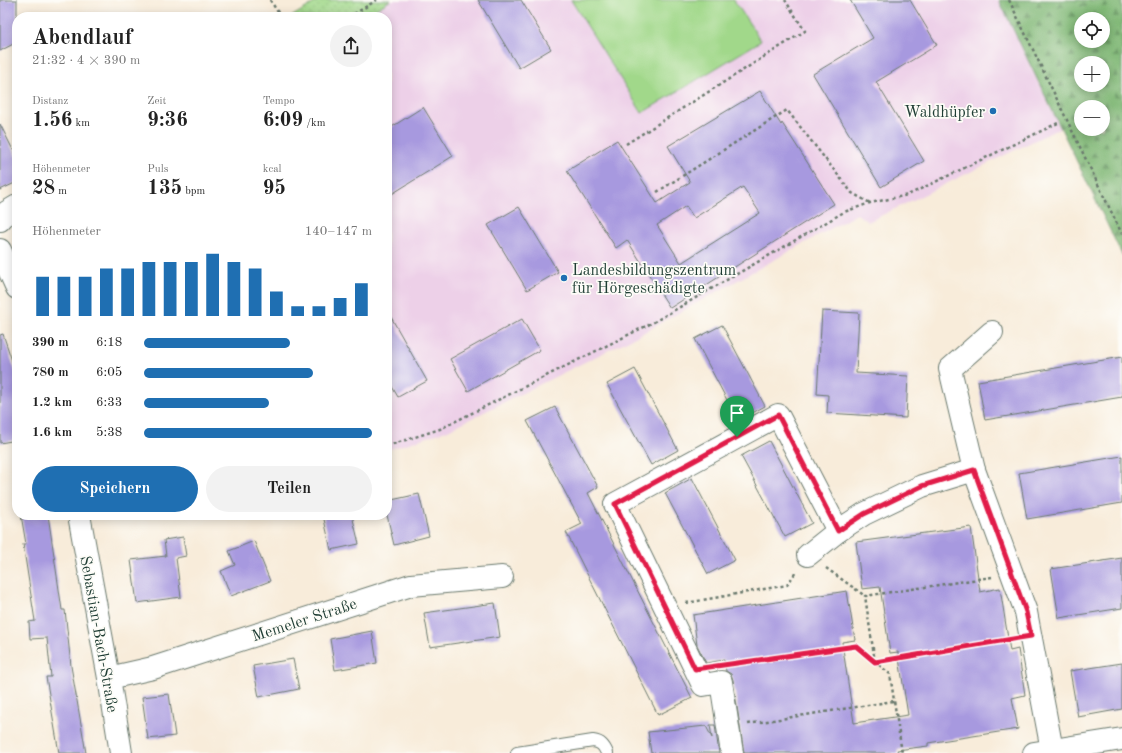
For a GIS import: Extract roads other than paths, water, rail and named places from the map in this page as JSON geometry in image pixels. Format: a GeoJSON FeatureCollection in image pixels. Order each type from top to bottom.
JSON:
{"type":"FeatureCollection","features":[{"type":"Feature","properties":{"kind":"street"},"geometry":{"type":"LineString","coordinates":[[0,220],[12,209]]}},
{"type":"Feature","properties":{"kind":"street"},"geometry":{"type":"LineString","coordinates":[[0,250],[12,277]]}},
{"type":"Feature","properties":{"kind":"street"},"geometry":{"type":"LineString","coordinates":[[992,332],[950,369],[974,470],[1026,612],[1031,636],[1043,752],[1122,739]]}},
{"type":"Feature","properties":{"kind":"street"},"geometry":{"type":"LineString","coordinates":[[732,753],[721,682],[703,686],[615,504],[778,415],[838,531]]}},
{"type":"Feature","properties":{"kind":"street"},"geometry":{"type":"LineString","coordinates":[[808,555],[838,531],[864,514],[922,486],[974,470]]}},
{"type":"Feature","properties":{"kind":"street","name":"Sebastian-Bach-Straße"},"geometry":{"type":"LineString","coordinates":[[80,520],[109,678],[121,753]]}},
{"type":"Feature","properties":{"kind":"street","name":"Memeler Straße"},"geometry":{"type":"LineString","coordinates":[[109,678],[153,668],[411,586],[502,577]]}},
{"type":"Feature","properties":{"kind":"lane"},"geometry":{"type":"LineString","coordinates":[[516,753],[592,741],[598,742],[604,746],[607,753]]}},
{"type":"Feature","properties":{"kind":"place","name":"Waldhüpfer"},"geometry":{"type":"Point","coordinates":[993,111]}},
{"type":"Feature","properties":{"kind":"place","name":"Landesbildungszentrum für Hörgeschädigte"},"geometry":{"type":"Point","coordinates":[564,278]}}]}
